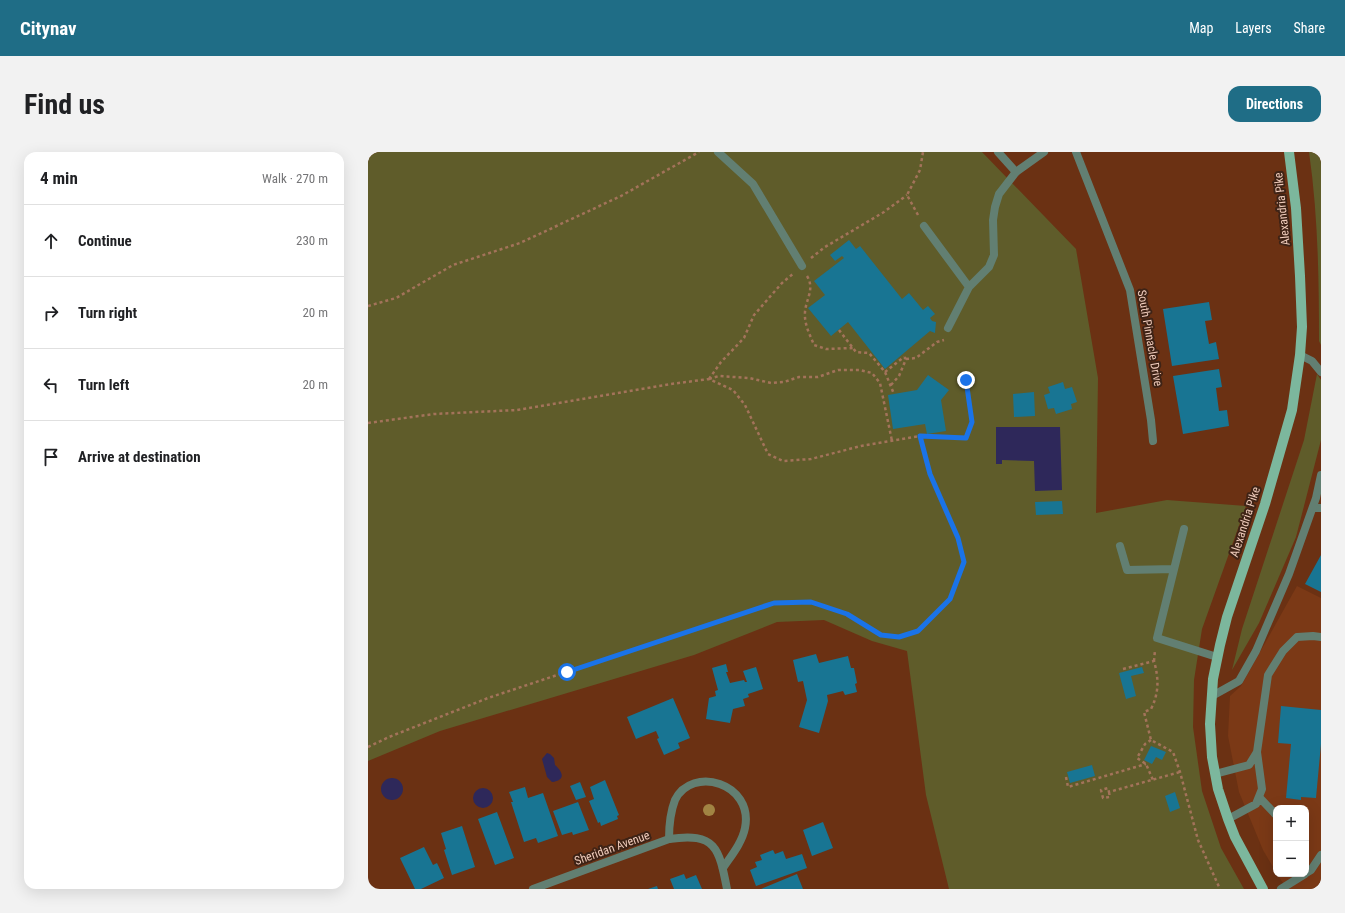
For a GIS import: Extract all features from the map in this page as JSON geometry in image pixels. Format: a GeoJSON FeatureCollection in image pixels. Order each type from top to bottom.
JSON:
{"type":"FeatureCollection","features":[{"type":"Feature","properties":{"kind":"main road","name":"Alexandria Pike"},"geometry":{"type":"LineString","coordinates":[[1263,889],[1235,837],[1218,789],[1212,757],[1210,724],[1213,679],[1217,657],[1227,617],[1265,504],[1292,410],[1300,355],[1302,327],[1300,276],[1296,208],[1289,152]]}},
{"type":"Feature","properties":{"kind":"street"},"geometry":{"type":"LineString","coordinates":[[718,152],[753,184],[802,266]]}},
{"type":"Feature","properties":{"kind":"street"},"geometry":{"type":"LineString","coordinates":[[998,152],[1016,172]]}},
{"type":"Feature","properties":{"kind":"street"},"geometry":{"type":"LineString","coordinates":[[948,328],[969,287],[989,267],[994,255],[993,220],[999,194],[1016,172],[1044,152]]}},
{"type":"Feature","properties":{"kind":"street","name":"South Pinnacle Drive"},"geometry":{"type":"LineString","coordinates":[[1076,152],[1130,290],[1153,441]]}},
{"type":"Feature","properties":{"kind":"street"},"geometry":{"type":"LineString","coordinates":[[924,226],[969,287]]}},
{"type":"Feature","properties":{"kind":"street"},"geometry":{"type":"LineString","coordinates":[[1300,355],[1312,361],[1321,372]]}},
{"type":"Feature","properties":{"kind":"street"},"geometry":{"type":"LineString","coordinates":[[1212,696],[1239,681],[1256,651],[1317,508],[1316,498],[1321,475]]}},
{"type":"Feature","properties":{"kind":"street"},"geometry":{"type":"LineString","coordinates":[[1184,529],[1157,638],[1217,657]]}},
{"type":"Feature","properties":{"kind":"street"},"geometry":{"type":"LineString","coordinates":[[1120,546],[1127,570],[1174,569]]}},
{"type":"Feature","properties":{"kind":"street"},"geometry":{"type":"LineString","coordinates":[[1228,819],[1256,804],[1262,789],[1257,752],[1268,675],[1283,651],[1297,637],[1321,637]]}},
{"type":"Feature","properties":{"kind":"street"},"geometry":{"type":"LineString","coordinates":[[1215,774],[1249,765],[1257,752]]}},
{"type":"Feature","properties":{"kind":"street"},"geometry":{"type":"LineString","coordinates":[[669,840],[672,809],[682,792],[690,786],[707,782],[719,783],[731,789],[738,795],[744,807],[746,818],[745,828],[741,839],[723,868],[728,889]]}},
{"type":"Feature","properties":{"kind":"street"},"geometry":{"type":"LineString","coordinates":[[1259,797],[1273,812]]}},
{"type":"Feature","properties":{"kind":"street","name":"Sheridan Avenue"},"geometry":{"type":"LineString","coordinates":[[533,889],[669,840],[688,837],[709,842],[714,846],[723,868]]}},
{"type":"Feature","properties":{"kind":"street"},"geometry":{"type":"LineString","coordinates":[[1309,871],[1321,856]]}},
{"type":"Feature","properties":{"kind":"street"},"geometry":{"type":"LineString","coordinates":[[1281,889],[1300,877]]}},
{"type":"Feature","properties":{"kind":"path"},"geometry":{"type":"LineString","coordinates":[[368,306],[396,298],[453,265],[520,243],[563,223],[621,196],[699,152]]}},
{"type":"Feature","properties":{"kind":"path"},"geometry":{"type":"LineString","coordinates":[[923,152],[920,170],[907,195],[924,226]]}},
{"type":"Feature","properties":{"kind":"path"},"geometry":{"type":"LineString","coordinates":[[802,266],[810,281],[810,295],[805,312],[807,329],[814,345],[826,349],[853,348]]}},
{"type":"Feature","properties":{"kind":"path"},"geometry":{"type":"LineString","coordinates":[[839,330],[856,352],[869,354],[885,372],[894,394]]}},
{"type":"Feature","properties":{"kind":"path"},"geometry":{"type":"LineString","coordinates":[[885,372],[904,357],[906,359],[916,358],[937,342],[950,337]]}},
{"type":"Feature","properties":{"kind":"path"},"geometry":{"type":"LineString","coordinates":[[891,385],[899,376],[906,359]]}},
{"type":"Feature","properties":{"kind":"path"},"geometry":{"type":"LineString","coordinates":[[368,423],[434,414],[517,410],[709,379],[719,376],[749,378],[771,383],[784,382],[799,377],[818,377],[838,370],[860,370],[872,373],[880,383],[892,441]]}},
{"type":"Feature","properties":{"kind":"path"},"geometry":{"type":"LineString","coordinates":[[709,379],[733,390],[746,405],[768,454],[783,461],[811,459],[861,446],[920,436],[966,438],[972,422],[966,380]]}},
{"type":"Feature","properties":{"kind":"path"},"geometry":{"type":"LineString","coordinates":[[368,747],[389,737],[488,698],[774,603],[811,602],[847,614],[881,635],[899,637],[918,631],[950,599],[964,562],[958,538],[930,474],[920,436]]}},
{"type":"Feature","properties":{"kind":"path"},"geometry":{"type":"LineString","coordinates":[[1123,669],[1154,661],[1158,675],[1156,699],[1151,709],[1144,712],[1151,740],[1173,752],[1180,772],[1198,840],[1220,889]]}},
{"type":"Feature","properties":{"kind":"path"},"geometry":{"type":"LineString","coordinates":[[1151,740],[1145,744],[1137,758],[1146,764],[1153,780]]}},
{"type":"Feature","properties":{"kind":"path"},"geometry":{"type":"LineString","coordinates":[[1066,777],[1068,786],[1146,764]]}},
{"type":"Feature","properties":{"kind":"path"},"geometry":{"type":"LineString","coordinates":[[1109,792],[1180,772]]}},
{"type":"Feature","properties":{"kind":"shaded area"},"geometry":{"type":"Polygon","coordinates":[[[368,152],[982,152],[1076,249],[1098,378],[1096,513],[1167,500],[1246,506],[1202,629],[1194,680],[1193,727],[1202,791],[1221,848],[1244,889],[949,889],[926,795],[907,651],[872,641],[824,620],[777,622],[694,655],[440,731],[368,761],[368,152]]]}},
{"type":"Feature","properties":{"kind":"shaded area"},"geometry":{"type":"Polygon","coordinates":[[[1309,152],[1321,152],[1321,345],[1319,341],[1316,222],[1309,152]]]}},
{"type":"Feature","properties":{"kind":"shaded area"},"geometry":{"type":"Polygon","coordinates":[[[1317,374],[1321,380],[1321,440],[1296,537],[1259,623],[1232,670],[1242,629],[1304,440],[1317,374]]]}},
{"type":"Feature","properties":{"kind":"shaded area"},"geometry":{"type":"Polygon","coordinates":[[[996,427],[1060,427],[1062,490],[1035,491],[1034,461],[1002,460],[1002,464],[996,464],[996,427]]]}},
{"type":"Feature","properties":{"kind":"shaded area"},"geometry":{"type":"Polygon","coordinates":[[[1297,586],[1321,598],[1321,889],[1287,889],[1279,877],[1309,877],[1309,805],[1273,805],[1273,867],[1263,850],[1239,792],[1228,736],[1230,696],[1241,686],[1297,586]]]}},
{"type":"Feature","properties":{"kind":"shaded area"},"geometry":{"type":"Polygon","coordinates":[[[547,753],[554,758],[555,765],[560,770],[562,775],[560,779],[552,782],[547,777],[542,759],[547,753]]]}},
{"type":"Feature","properties":{"kind":"shaded area"},"geometry":{"type":"Polygon","coordinates":[[[392,778],[400,781],[403,789],[400,797],[392,800],[384,797],[381,789],[384,781],[392,778]]]}},
{"type":"Feature","properties":{"kind":"shaded area"},"geometry":{"type":"Polygon","coordinates":[[[483,788],[490,791],[493,798],[490,805],[483,808],[476,805],[473,798],[476,791],[483,788]]]}},
{"type":"Feature","properties":{"kind":"building"},"geometry":{"type":"Polygon","coordinates":[[[849,240],[856,249],[860,246],[902,299],[909,293],[923,310],[928,306],[935,314],[930,318],[932,321],[936,322],[935,333],[930,331],[885,369],[848,322],[831,336],[808,308],[825,295],[814,281],[844,258],[842,256],[835,261],[830,255],[849,240]]]}},
{"type":"Feature","properties":{"kind":"building"},"geometry":{"type":"Polygon","coordinates":[[[1209,302],[1212,320],[1205,321],[1209,344],[1216,342],[1219,359],[1172,366],[1163,309],[1209,302]]]}},
{"type":"Feature","properties":{"kind":"building"},"geometry":{"type":"Polygon","coordinates":[[[1219,369],[1222,387],[1216,388],[1219,411],[1227,410],[1229,426],[1183,434],[1173,376],[1219,369]]]}},
{"type":"Feature","properties":{"kind":"building"},"geometry":{"type":"Polygon","coordinates":[[[928,375],[949,390],[941,400],[946,431],[927,434],[925,424],[893,429],[888,395],[917,390],[928,375]]]}},
{"type":"Feature","properties":{"kind":"building"},"geometry":{"type":"Polygon","coordinates":[[[1063,382],[1065,389],[1072,387],[1077,402],[1071,404],[1072,409],[1056,414],[1054,408],[1048,409],[1044,395],[1050,393],[1048,387],[1063,382]]]}},
{"type":"Feature","properties":{"kind":"building"},"geometry":{"type":"Polygon","coordinates":[[[1034,392],[1035,416],[1014,417],[1013,394],[1034,392]]]}},
{"type":"Feature","properties":{"kind":"building"},"geometry":{"type":"Polygon","coordinates":[[[1062,501],[1063,514],[1036,515],[1035,502],[1062,501]]]}},
{"type":"Feature","properties":{"kind":"building"},"geometry":{"type":"Polygon","coordinates":[[[1321,555],[1321,592],[1305,584],[1321,555]]]}},
{"type":"Feature","properties":{"kind":"building"},"geometry":{"type":"Polygon","coordinates":[[[816,654],[819,663],[848,656],[851,668],[854,668],[857,683],[855,684],[857,692],[845,695],[843,691],[827,695],[828,701],[819,733],[799,727],[807,700],[803,681],[798,682],[793,660],[816,654]]]}},
{"type":"Feature","properties":{"kind":"building"},"geometry":{"type":"Polygon","coordinates":[[[726,664],[728,672],[726,672],[730,683],[744,680],[747,682],[743,671],[756,667],[763,689],[748,694],[749,697],[743,699],[745,706],[733,709],[730,723],[706,719],[709,698],[716,696],[715,691],[718,690],[712,668],[726,664]]]}},
{"type":"Feature","properties":{"kind":"building"},"geometry":{"type":"Polygon","coordinates":[[[1142,667],[1144,673],[1131,676],[1136,696],[1126,699],[1119,673],[1142,667]]]}},
{"type":"Feature","properties":{"kind":"building"},"geometry":{"type":"Polygon","coordinates":[[[673,698],[690,738],[678,743],[680,748],[664,755],[657,739],[659,738],[656,731],[636,739],[627,717],[673,698]]]}},
{"type":"Feature","properties":{"kind":"building"},"geometry":{"type":"Polygon","coordinates":[[[1281,706],[1321,710],[1321,744],[1316,798],[1301,797],[1301,800],[1286,798],[1291,744],[1278,743],[1281,706]]]}},
{"type":"Feature","properties":{"kind":"building"},"geometry":{"type":"Polygon","coordinates":[[[1151,746],[1166,752],[1162,760],[1156,757],[1152,764],[1144,760],[1151,746]]]}},
{"type":"Feature","properties":{"kind":"building"},"geometry":{"type":"Polygon","coordinates":[[[1092,765],[1095,776],[1070,783],[1067,772],[1092,765]]]}},
{"type":"Feature","properties":{"kind":"building"},"geometry":{"type":"Polygon","coordinates":[[[605,780],[619,815],[617,816],[618,819],[601,826],[600,822],[598,823],[589,801],[594,799],[590,787],[605,780]]]}},
{"type":"Feature","properties":{"kind":"building"},"geometry":{"type":"Polygon","coordinates":[[[580,782],[586,797],[576,800],[570,786],[580,782]]]}},
{"type":"Feature","properties":{"kind":"building"},"geometry":{"type":"Polygon","coordinates":[[[525,787],[528,798],[543,793],[558,836],[538,843],[536,838],[524,842],[509,792],[525,787]]]}},
{"type":"Feature","properties":{"kind":"building"},"geometry":{"type":"Polygon","coordinates":[[[1175,792],[1180,808],[1170,812],[1165,796],[1175,792]]]}},
{"type":"Feature","properties":{"kind":"building"},"geometry":{"type":"Polygon","coordinates":[[[578,802],[589,830],[573,835],[572,832],[562,835],[553,811],[578,802]]]}},
{"type":"Feature","properties":{"kind":"building"},"geometry":{"type":"Polygon","coordinates":[[[497,812],[514,858],[495,865],[478,819],[497,812]]]}},
{"type":"Feature","properties":{"kind":"building"},"geometry":{"type":"Polygon","coordinates":[[[823,822],[833,848],[812,856],[803,830],[823,822]]]}},
{"type":"Feature","properties":{"kind":"building"},"geometry":{"type":"Polygon","coordinates":[[[462,826],[475,867],[452,875],[444,850],[446,849],[441,833],[462,826]]]}},
{"type":"Feature","properties":{"kind":"building"},"geometry":{"type":"Polygon","coordinates":[[[424,847],[433,865],[437,863],[444,878],[421,889],[415,889],[400,858],[424,847]]]}},
{"type":"Feature","properties":{"kind":"building"},"geometry":{"type":"Polygon","coordinates":[[[773,850],[775,854],[783,851],[786,859],[802,854],[807,868],[756,886],[750,870],[757,867],[755,862],[762,860],[760,855],[773,850]]]}},
{"type":"Feature","properties":{"kind":"building"},"geometry":{"type":"Polygon","coordinates":[[[684,874],[686,879],[696,875],[702,889],[674,889],[670,879],[684,874]]]}},
{"type":"Feature","properties":{"kind":"building"},"geometry":{"type":"Polygon","coordinates":[[[797,874],[803,889],[761,889],[797,874]]]}},
{"type":"Feature","properties":{"kind":"building"},"geometry":{"type":"Polygon","coordinates":[[[657,886],[658,889],[648,889],[657,886]]]}},
{"type":"Feature","properties":{"kind":"route"},"geometry":{"type":"LineString","coordinates":[[567,672],[774,603],[811,602],[847,614],[881,635],[899,637],[918,631],[950,599],[964,562],[958,538],[930,474],[920,436],[966,438],[972,422],[966,380]]}}]}
